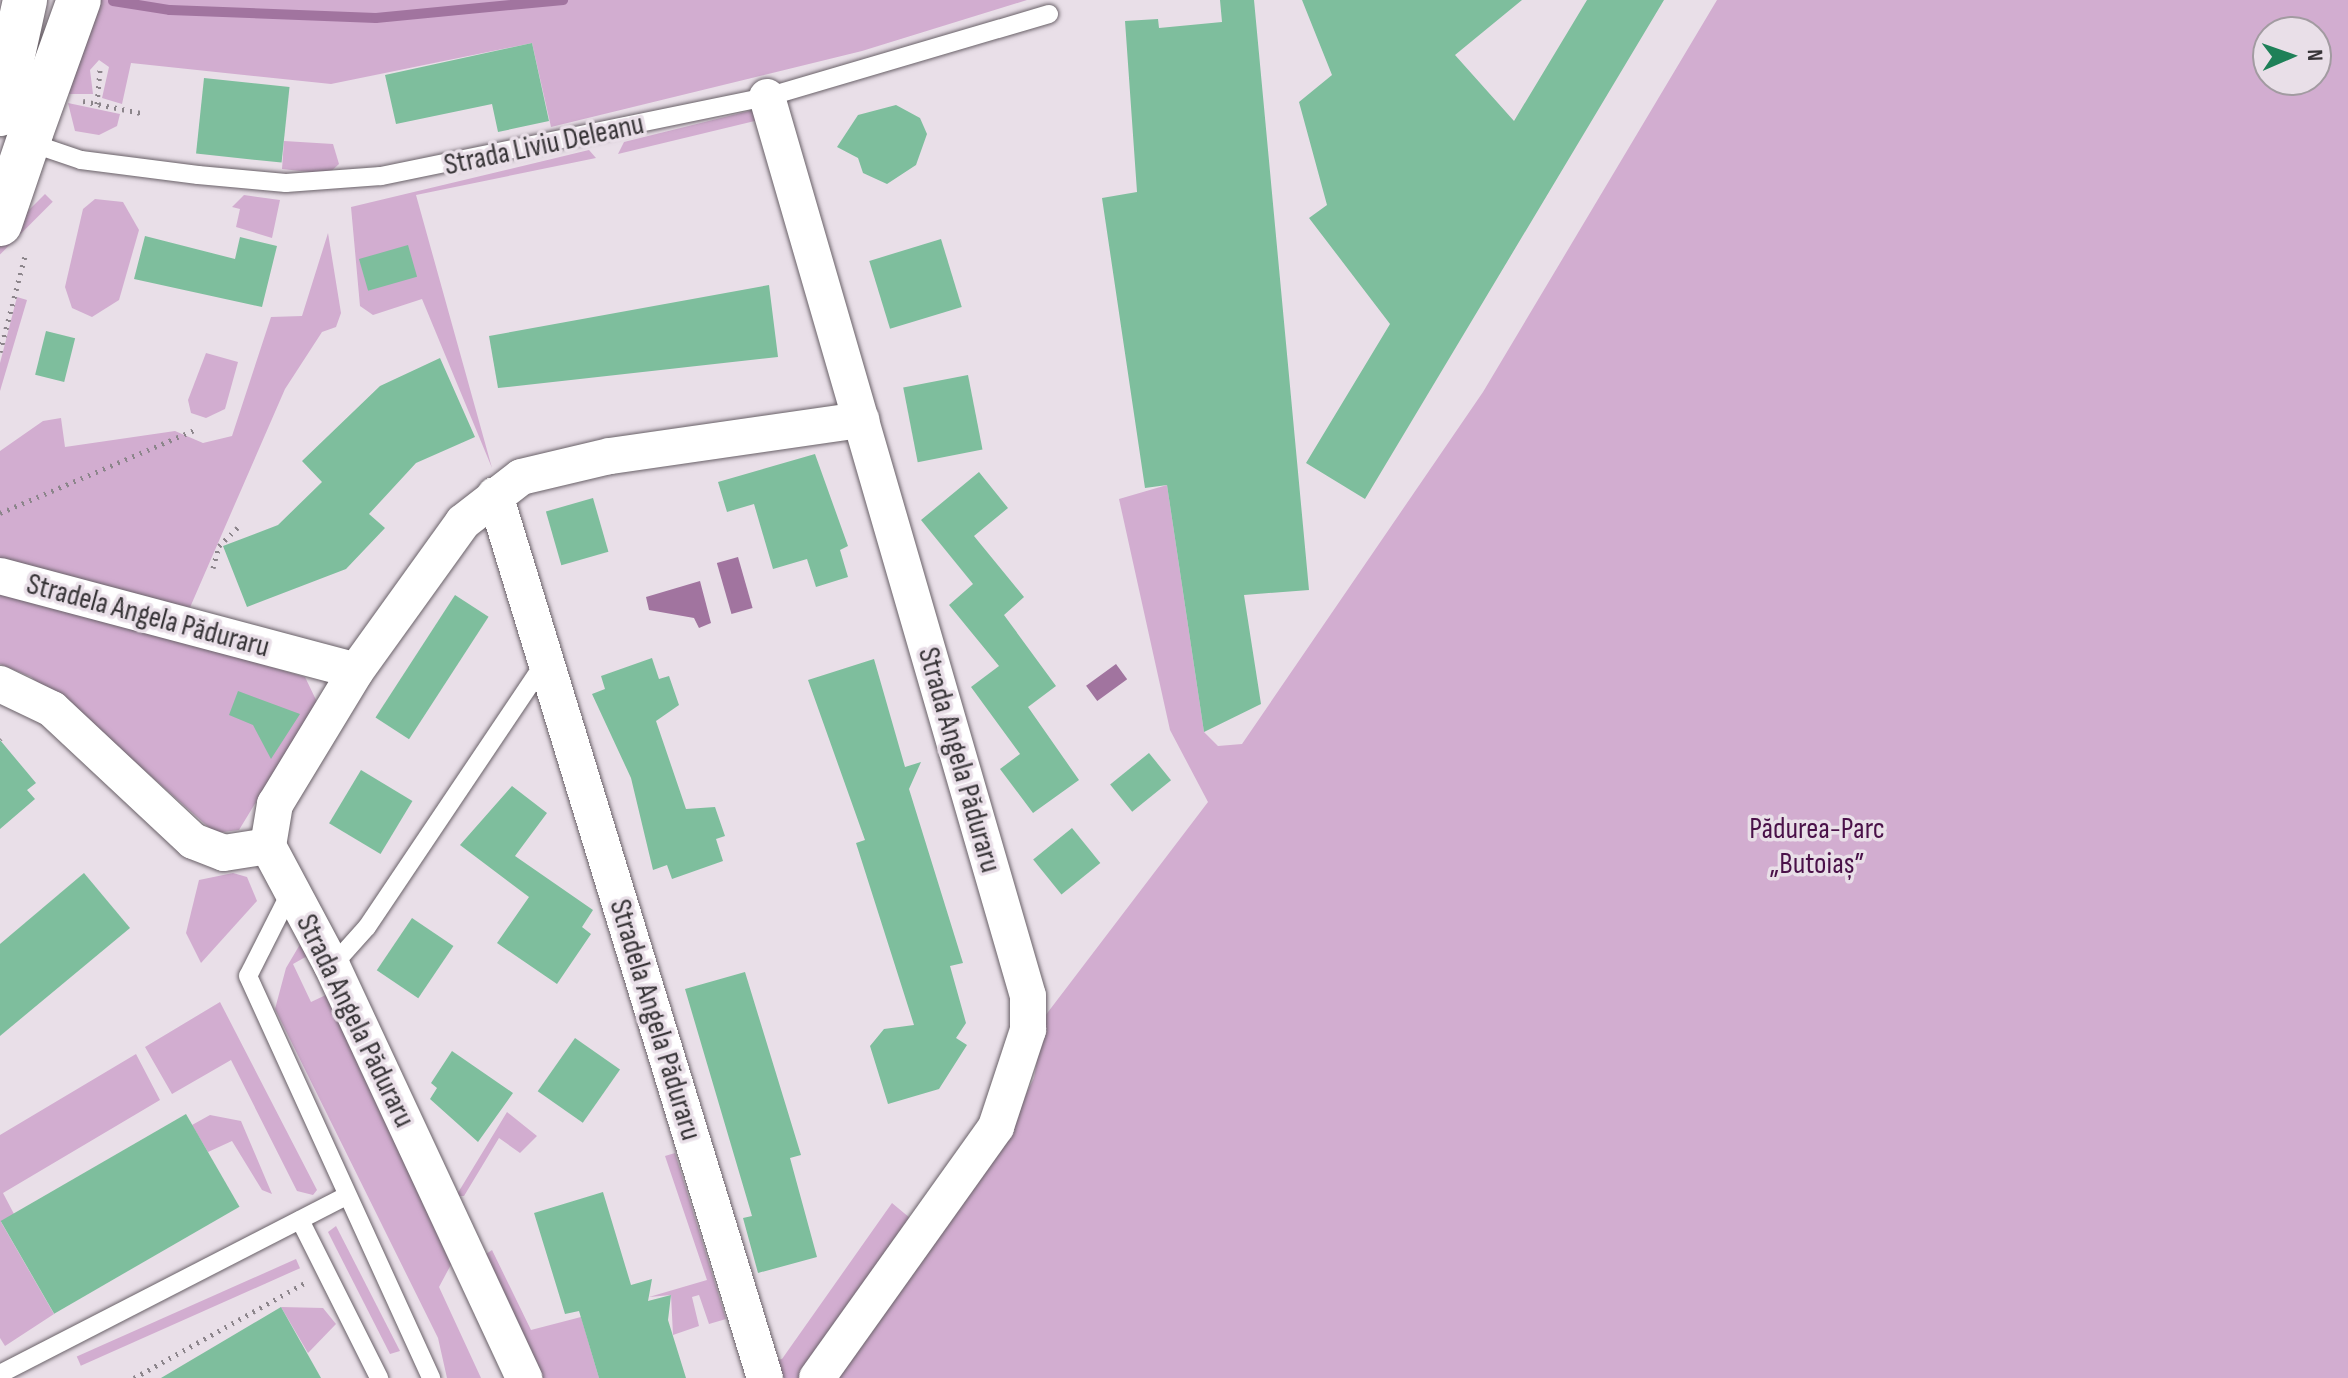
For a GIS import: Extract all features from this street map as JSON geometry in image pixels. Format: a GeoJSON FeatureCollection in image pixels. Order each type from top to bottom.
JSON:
{"type":"FeatureCollection","features":[{"type":"Feature","properties":{"kind":"main road"},"geometry":{"type":"LineString","coordinates":[[15,231],[15,124],[25,0]]}},
{"type":"Feature","properties":{"kind":"main road"},"geometry":{"type":"LineString","coordinates":[[15,124],[37,0]]}},
{"type":"Feature","properties":{"kind":"main road"},"geometry":{"type":"LineString","coordinates":[[15,124],[57,0]]}},
{"type":"Feature","properties":{"kind":"main road"},"geometry":{"type":"LineString","coordinates":[[15,124],[79,0]]}},
{"type":"Feature","properties":{"kind":"street","name":"Strada Angela Păduraru"},"geometry":{"type":"LineString","coordinates":[[767,97],[1028,996],[1028,1030],[996,1127],[817,1378]]}},
{"type":"Feature","properties":{"kind":"street"},"geometry":{"type":"LineString","coordinates":[[0,684],[52,709],[193,841],[224,853],[268,846],[275,804],[356,671],[463,522],[495,495],[551,468],[861,420]]}},
{"type":"Feature","properties":{"kind":"street","name":"Stradela Angela Păduraru"},"geometry":{"type":"LineString","coordinates":[[495,495],[765,1378]]}},
{"type":"Feature","properties":{"kind":"street","name":"Stradela Angela Păduraru"},"geometry":{"type":"LineString","coordinates":[[0,576],[356,671]]}},
{"type":"Feature","properties":{"kind":"street","name":"Strada Angela Păduraru"},"geometry":{"type":"LineString","coordinates":[[268,846],[332,966],[524,1378]]}},
{"type":"Feature","properties":{"kind":"lane","name":"Strada Liviu Deleanu"},"geometry":{"type":"LineString","coordinates":[[15,124],[128,168],[337,181],[429,170],[767,97],[1049,14]]}},
{"type":"Feature","properties":{"kind":"lane"},"geometry":{"type":"LineString","coordinates":[[332,966],[367,927],[545,662]]}},
{"type":"Feature","properties":{"kind":"lane"},"geometry":{"type":"LineString","coordinates":[[291,891],[248,976],[431,1378]]}},
{"type":"Feature","properties":{"kind":"lane"},"geometry":{"type":"LineString","coordinates":[[0,1374],[346,1196]]}},
{"type":"Feature","properties":{"kind":"lane"},"geometry":{"type":"LineString","coordinates":[[300,1220],[379,1378]]}},
{"type":"Feature","properties":{"kind":"path"},"geometry":{"type":"LineString","coordinates":[[97,104],[100,68]]}},
{"type":"Feature","properties":{"kind":"path"},"geometry":{"type":"LineString","coordinates":[[66,97],[141,113]]}},
{"type":"Feature","properties":{"kind":"path"},"geometry":{"type":"LineString","coordinates":[[0,352],[15,231]]}},
{"type":"Feature","properties":{"kind":"path"},"geometry":{"type":"LineString","coordinates":[[0,513],[197,429]]}},
{"type":"Feature","properties":{"kind":"path"},"geometry":{"type":"LineString","coordinates":[[213,568],[219,546],[238,527]]}},
{"type":"Feature","properties":{"kind":"path"},"geometry":{"type":"LineString","coordinates":[[134,1378],[327,1271]]}},
{"type":"Feature","properties":{"kind":"green space"},"geometry":{"type":"Polygon","coordinates":[[[96,0],[1027,0],[862,51],[551,127],[532,43],[331,84],[131,63],[122,104],[102,98],[109,67],[99,60],[90,70],[93,94],[69,94],[96,0]]]}},
{"type":"Feature","properties":{"kind":"green space","name":"Pădurea-Parc „Butoiaș”"},"geometry":{"type":"Polygon","coordinates":[[[1717,0],[2348,0],[2348,1378],[839,1378],[1009,1128],[1034,1078],[1045,1016],[1208,802],[1170,730],[1119,499],[1167,485],[1204,732],[1218,746],[1242,744],[1483,392],[1717,0]]]}},
{"type":"Feature","properties":{"kind":"green space"},"geometry":{"type":"Polygon","coordinates":[[[68,103],[120,114],[117,126],[99,135],[75,131],[68,103]]]}},
{"type":"Feature","properties":{"kind":"green space"},"geometry":{"type":"Polygon","coordinates":[[[757,109],[763,119],[618,154],[624,142],[757,109]]]}},
{"type":"Feature","properties":{"kind":"green space"},"geometry":{"type":"Polygon","coordinates":[[[284,141],[333,144],[339,164],[328,174],[282,169],[284,141]]]}},
{"type":"Feature","properties":{"kind":"green space"},"geometry":{"type":"Polygon","coordinates":[[[589,150],[596,158],[416,195],[492,468],[422,299],[373,315],[360,306],[351,207],[589,150]]]}},
{"type":"Feature","properties":{"kind":"green space"},"geometry":{"type":"Polygon","coordinates":[[[45,194],[53,202],[0,255],[0,239],[45,194]]]}},
{"type":"Feature","properties":{"kind":"green space"},"geometry":{"type":"Polygon","coordinates":[[[244,195],[280,200],[272,238],[236,227],[240,209],[232,207],[244,195]]]}},
{"type":"Feature","properties":{"kind":"green space"},"geometry":{"type":"Polygon","coordinates":[[[95,199],[123,202],[139,230],[119,300],[92,317],[72,308],[65,287],[83,209],[95,199]]]}},
{"type":"Feature","properties":{"kind":"green space"},"geometry":{"type":"Polygon","coordinates":[[[328,233],[341,313],[336,327],[322,332],[285,389],[188,612],[0,562],[0,451],[43,421],[61,418],[65,447],[175,431],[203,443],[232,436],[271,317],[302,316],[328,233]]]}},
{"type":"Feature","properties":{"kind":"green space"},"geometry":{"type":"Polygon","coordinates":[[[17,297],[27,300],[0,391],[0,363],[17,297]]]}},
{"type":"Feature","properties":{"kind":"green space"},"geometry":{"type":"Polygon","coordinates":[[[206,353],[238,362],[225,409],[206,418],[191,413],[188,400],[206,353]]]}},
{"type":"Feature","properties":{"kind":"green space"},"geometry":{"type":"Polygon","coordinates":[[[0,588],[305,677],[317,702],[239,830],[215,833],[106,736],[31,677],[0,664],[0,588]]]}},
{"type":"Feature","properties":{"kind":"green space"},"geometry":{"type":"Polygon","coordinates":[[[233,873],[247,877],[257,901],[201,963],[186,933],[199,880],[233,873]]]}},
{"type":"Feature","properties":{"kind":"green space"},"geometry":{"type":"Polygon","coordinates":[[[302,941],[309,955],[293,964],[311,1002],[328,994],[454,1259],[439,1287],[481,1378],[447,1378],[438,1338],[275,1009],[286,968],[302,941]]]}},
{"type":"Feature","properties":{"kind":"green space"},"geometry":{"type":"Polygon","coordinates":[[[220,1002],[317,1190],[313,1195],[297,1191],[231,1060],[172,1094],[145,1047],[220,1002]]]}},
{"type":"Feature","properties":{"kind":"green space"},"geometry":{"type":"Polygon","coordinates":[[[136,1054],[160,1100],[3,1193],[14,1214],[1,1222],[54,1314],[5,1346],[0,1338],[0,1135],[136,1054]]]}},
{"type":"Feature","properties":{"kind":"green space"},"geometry":{"type":"Polygon","coordinates":[[[507,1112],[537,1136],[520,1153],[499,1138],[464,1196],[456,1196],[507,1112]]]}},
{"type":"Feature","properties":{"kind":"green space"},"geometry":{"type":"Polygon","coordinates":[[[210,1115],[241,1121],[272,1194],[262,1190],[232,1141],[208,1152],[192,1125],[210,1115]]]}},
{"type":"Feature","properties":{"kind":"green space"},"geometry":{"type":"Polygon","coordinates":[[[675,1153],[726,1319],[709,1324],[699,1295],[692,1297],[699,1326],[673,1335],[671,1295],[649,1297],[707,1280],[665,1156],[675,1153]]]}},
{"type":"Feature","properties":{"kind":"green space"},"geometry":{"type":"Polygon","coordinates":[[[892,1203],[910,1218],[801,1378],[778,1378],[769,1362],[782,1359],[892,1203]]]}},
{"type":"Feature","properties":{"kind":"green space"},"geometry":{"type":"Polygon","coordinates":[[[336,1226],[400,1351],[390,1354],[328,1232],[336,1226]]]}},
{"type":"Feature","properties":{"kind":"green space"},"geometry":{"type":"Polygon","coordinates":[[[492,1250],[531,1330],[581,1317],[599,1378],[543,1378],[483,1256],[492,1250]]]}},
{"type":"Feature","properties":{"kind":"green space"},"geometry":{"type":"Polygon","coordinates":[[[296,1259],[300,1268],[81,1366],[77,1357],[296,1259]]]}},
{"type":"Feature","properties":{"kind":"green space"},"geometry":{"type":"Polygon","coordinates":[[[281,1307],[323,1308],[336,1324],[308,1353],[281,1307]]]}},
{"type":"Feature","properties":{"kind":"shaded area"},"geometry":{"type":"Polygon","coordinates":[[[738,557],[753,608],[731,614],[717,563],[738,557]]]}},
{"type":"Feature","properties":{"kind":"shaded area"},"geometry":{"type":"Polygon","coordinates":[[[700,581],[711,623],[699,628],[694,618],[649,610],[646,597],[700,581]]]}},
{"type":"Feature","properties":{"kind":"shaded area"},"geometry":{"type":"Polygon","coordinates":[[[1116,664],[1127,679],[1097,701],[1086,686],[1116,664]]]}},
{"type":"Feature","properties":{"kind":"building"},"geometry":{"type":"Polygon","coordinates":[[[1220,0],[1254,0],[1309,590],[1244,595],[1261,704],[1204,732],[1167,485],[1145,488],[1102,198],[1137,192],[1125,21],[1158,19],[1159,28],[1222,22],[1220,0]]]}},
{"type":"Feature","properties":{"kind":"building"},"geometry":{"type":"Polygon","coordinates":[[[1302,0],[1522,0],[1455,55],[1514,121],[1587,0],[1664,0],[1365,499],[1306,463],[1390,324],[1309,218],[1327,205],[1299,102],[1332,75],[1302,0]]]}},
{"type":"Feature","properties":{"kind":"building"},"geometry":{"type":"Polygon","coordinates":[[[532,43],[549,121],[498,132],[492,104],[396,124],[385,75],[532,43]]]}},
{"type":"Feature","properties":{"kind":"building"},"geometry":{"type":"Polygon","coordinates":[[[204,78],[290,87],[282,163],[196,154],[204,78]]]}},
{"type":"Feature","properties":{"kind":"building"},"geometry":{"type":"Polygon","coordinates":[[[896,105],[920,118],[927,134],[916,165],[887,184],[863,173],[858,158],[837,147],[858,115],[896,105]]]}},
{"type":"Feature","properties":{"kind":"building"},"geometry":{"type":"Polygon","coordinates":[[[145,236],[235,259],[240,237],[277,246],[262,307],[134,279],[145,236]]]}},
{"type":"Feature","properties":{"kind":"building"},"geometry":{"type":"Polygon","coordinates":[[[941,239],[962,307],[890,329],[869,261],[941,239]]]}},
{"type":"Feature","properties":{"kind":"building"},"geometry":{"type":"Polygon","coordinates":[[[408,245],[417,277],[368,291],[359,259],[408,245]]]}},
{"type":"Feature","properties":{"kind":"building"},"geometry":{"type":"Polygon","coordinates":[[[769,285],[778,357],[498,388],[489,336],[769,285]]]}},
{"type":"Feature","properties":{"kind":"building"},"geometry":{"type":"Polygon","coordinates":[[[46,331],[75,338],[64,382],[35,375],[46,331]]]}},
{"type":"Feature","properties":{"kind":"building"},"geometry":{"type":"Polygon","coordinates":[[[440,358],[475,437],[416,463],[369,514],[385,528],[346,569],[247,607],[223,546],[278,525],[322,482],[302,461],[380,386],[440,358]]]}},
{"type":"Feature","properties":{"kind":"building"},"geometry":{"type":"Polygon","coordinates":[[[968,375],[983,450],[918,462],[903,388],[968,375]]]}},
{"type":"Feature","properties":{"kind":"building"},"geometry":{"type":"Polygon","coordinates":[[[815,454],[848,546],[840,550],[848,577],[816,587],[807,559],[773,569],[754,504],[727,512],[718,482],[815,454]]]}},
{"type":"Feature","properties":{"kind":"building"},"geometry":{"type":"Polygon","coordinates":[[[979,472],[1008,508],[974,536],[1024,597],[1004,615],[1056,686],[1028,707],[1079,780],[1033,813],[1000,769],[1020,754],[971,687],[999,666],[949,605],[973,584],[921,520],[979,472]]]}},
{"type":"Feature","properties":{"kind":"building"},"geometry":{"type":"Polygon","coordinates":[[[593,498],[608,552],[561,565],[546,512],[593,498]]]}},
{"type":"Feature","properties":{"kind":"building"},"geometry":{"type":"Polygon","coordinates":[[[455,595],[489,617],[409,739],[375,717],[455,595]]]}},
{"type":"Feature","properties":{"kind":"building"},"geometry":{"type":"Polygon","coordinates":[[[652,658],[659,679],[669,676],[679,705],[656,721],[686,809],[715,807],[725,836],[716,839],[723,861],[672,879],[667,865],[653,870],[631,778],[592,694],[605,689],[601,676],[652,658]]]}},
{"type":"Feature","properties":{"kind":"building"},"geometry":{"type":"Polygon","coordinates":[[[874,659],[905,767],[921,762],[909,789],[963,963],[950,966],[966,1023],[956,1038],[967,1045],[939,1089],[888,1104],[870,1046],[884,1029],[914,1025],[856,843],[865,840],[808,680],[874,659]]]}},
{"type":"Feature","properties":{"kind":"building"},"geometry":{"type":"Polygon","coordinates":[[[238,691],[300,714],[271,759],[253,725],[229,715],[238,691]]]}},
{"type":"Feature","properties":{"kind":"building"},"geometry":{"type":"Polygon","coordinates":[[[0,740],[36,783],[27,790],[35,799],[0,829],[0,740]]]}},
{"type":"Feature","properties":{"kind":"building"},"geometry":{"type":"Polygon","coordinates":[[[1149,753],[1171,780],[1132,812],[1110,784],[1149,753]]]}},
{"type":"Feature","properties":{"kind":"building"},"geometry":{"type":"Polygon","coordinates":[[[361,770],[412,801],[380,854],[329,823],[361,770]]]}},
{"type":"Feature","properties":{"kind":"building"},"geometry":{"type":"Polygon","coordinates":[[[512,786],[547,813],[515,856],[593,910],[582,927],[591,934],[557,984],[497,943],[529,897],[460,845],[512,786]]]}},
{"type":"Feature","properties":{"kind":"building"},"geometry":{"type":"Polygon","coordinates":[[[1072,828],[1100,863],[1061,894],[1033,859],[1072,828]]]}},
{"type":"Feature","properties":{"kind":"building"},"geometry":{"type":"Polygon","coordinates":[[[84,873],[130,928],[0,1036],[0,944],[84,873]]]}},
{"type":"Feature","properties":{"kind":"building"},"geometry":{"type":"Polygon","coordinates":[[[412,918],[453,946],[418,998],[377,970],[412,918]]]}},
{"type":"Feature","properties":{"kind":"building"},"geometry":{"type":"Polygon","coordinates":[[[745,972],[801,1155],[790,1158],[817,1257],[758,1273],[743,1218],[752,1216],[685,989],[745,972]]]}},
{"type":"Feature","properties":{"kind":"building"},"geometry":{"type":"Polygon","coordinates":[[[575,1038],[620,1070],[583,1123],[538,1091],[575,1038]]]}},
{"type":"Feature","properties":{"kind":"building"},"geometry":{"type":"Polygon","coordinates":[[[452,1051],[513,1093],[478,1142],[430,1099],[437,1088],[431,1083],[452,1051]]]}},
{"type":"Feature","properties":{"kind":"building"},"geometry":{"type":"Polygon","coordinates":[[[186,1114],[239,1207],[54,1314],[1,1221],[186,1114]]]}},
{"type":"Feature","properties":{"kind":"building"},"geometry":{"type":"Polygon","coordinates":[[[603,1192],[631,1285],[652,1279],[648,1301],[671,1295],[668,1320],[686,1378],[599,1378],[579,1311],[565,1314],[534,1213],[603,1192]]]}},
{"type":"Feature","properties":{"kind":"building"},"geometry":{"type":"Polygon","coordinates":[[[281,1307],[321,1378],[161,1378],[281,1307]]]}},
{"type":"Feature","properties":{"kind":"waterway"},"geometry":{"type":"LineString","coordinates":[[113,1],[170,10],[376,18],[563,0]]}}]}
